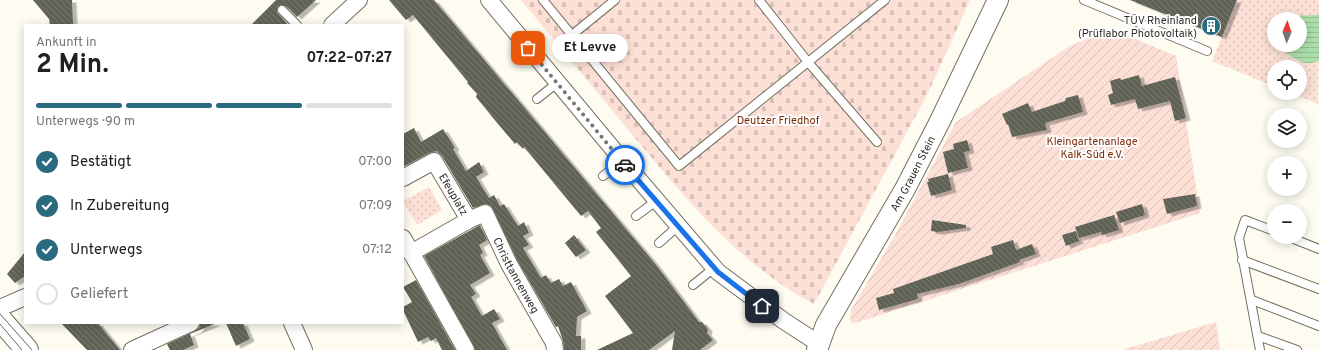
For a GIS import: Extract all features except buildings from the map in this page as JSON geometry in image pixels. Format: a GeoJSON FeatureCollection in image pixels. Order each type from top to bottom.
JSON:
{"type":"FeatureCollection","features":[{"type":"Feature","properties":{"kind":"main road"},"geometry":{"type":"LineString","coordinates":[[0,319],[27,350]]}},
{"type":"Feature","properties":{"kind":"street"},"geometry":{"type":"LineString","coordinates":[[333,24],[359,0]]}},
{"type":"Feature","properties":{"kind":"street"},"geometry":{"type":"LineString","coordinates":[[489,0],[622,161],[714,268],[750,298],[818,346]]}},
{"type":"Feature","properties":{"kind":"street","name":"Am Grauen Stein"},"geometry":{"type":"LineString","coordinates":[[818,346],[826,325],[912,175],[978,44],[998,0]]}},
{"type":"Feature","properties":{"kind":"street","name":"Efeuplatz"},"geometry":{"type":"LineString","coordinates":[[404,177],[434,162],[470,220],[411,253]]}},
{"type":"Feature","properties":{"kind":"street","name":"Christtannenweg"},"geometry":{"type":"LineString","coordinates":[[470,220],[485,214],[509,264],[554,343],[555,350]]}},
{"type":"Feature","properties":{"kind":"street"},"geometry":{"type":"LineString","coordinates":[[404,240],[466,350]]}},
{"type":"Feature","properties":{"kind":"street"},"geometry":{"type":"LineString","coordinates":[[0,308],[24,297]]}},
{"type":"Feature","properties":{"kind":"street"},"geometry":{"type":"LineString","coordinates":[[132,350],[189,324]]}},
{"type":"Feature","properties":{"kind":"street"},"geometry":{"type":"LineString","coordinates":[[292,324],[304,350]]}},
{"type":"Feature","properties":{"kind":"lane"},"geometry":{"type":"LineString","coordinates":[[543,0],[679,166],[885,0]]}},
{"type":"Feature","properties":{"kind":"lane"},"geometry":{"type":"LineString","coordinates":[[572,35],[615,0]]}},
{"type":"Feature","properties":{"kind":"lane"},"geometry":{"type":"LineString","coordinates":[[759,0],[808,62],[877,142]]}},
{"type":"Feature","properties":{"kind":"lane"},"geometry":{"type":"LineString","coordinates":[[1089,1],[1207,51]]}},
{"type":"Feature","properties":{"kind":"lane"},"geometry":{"type":"LineString","coordinates":[[282,10],[296,24]]}},
{"type":"Feature","properties":{"kind":"lane"},"geometry":{"type":"LineString","coordinates":[[537,98],[557,83]]}},
{"type":"Feature","properties":{"kind":"lane"},"geometry":{"type":"LineString","coordinates":[[603,176],[622,161]]}},
{"type":"Feature","properties":{"kind":"lane"},"geometry":{"type":"LineString","coordinates":[[636,216],[656,201]]}},
{"type":"Feature","properties":{"kind":"lane"},"geometry":{"type":"LineString","coordinates":[[1260,350],[1252,300],[1242,260],[1239,238],[1245,220],[1267,228]]}},
{"type":"Feature","properties":{"kind":"lane"},"geometry":{"type":"LineString","coordinates":[[659,243],[678,226]]}},
{"type":"Feature","properties":{"kind":"lane"},"geometry":{"type":"LineString","coordinates":[[1306,244],[1319,249]]}},
{"type":"Feature","properties":{"kind":"lane"},"geometry":{"type":"LineString","coordinates":[[1242,260],[1319,289]]}},
{"type":"Feature","properties":{"kind":"lane"},"geometry":{"type":"LineString","coordinates":[[693,285],[714,268]]}},
{"type":"Feature","properties":{"kind":"lane"},"geometry":{"type":"LineString","coordinates":[[1252,300],[1319,326]]}},
{"type":"Feature","properties":{"kind":"lane"},"geometry":{"type":"LineString","coordinates":[[1258,336],[1297,350]]}},
{"type":"Feature","properties":{"kind":"green space","name":"Deutzer Friedhof"},"geometry":{"type":"Polygon","coordinates":[[[521,0],[970,0],[928,93],[814,304],[787,288],[762,270],[739,251],[695,208],[521,0]]]}},
{"type":"Feature","properties":{"kind":"green space"},"geometry":{"type":"Polygon","coordinates":[[[1237,0],[1319,0],[1318,104],[1307,100],[1307,60],[1267,60],[1267,83],[1212,61],[1237,0]]]}},
{"type":"Feature","properties":{"kind":"green space","name":"Kleingartenanlage Kalk-Süd e.V."},"geometry":{"type":"Polygon","coordinates":[[[1102,32],[1126,35],[1176,56],[1200,213],[852,324],[850,318],[851,310],[895,235],[956,122],[1070,46],[1102,32]]]}},
{"type":"Feature","properties":{"kind":"green space"},"geometry":{"type":"Polygon","coordinates":[[[429,187],[442,210],[417,225],[404,200],[429,187]]]}},
{"type":"Feature","properties":{"kind":"green space"},"geometry":{"type":"Polygon","coordinates":[[[1216,322],[1220,350],[1122,350],[1216,322]]]}},
{"type":"Feature","properties":{"kind":"shaded area"},"geometry":{"type":"Polygon","coordinates":[[[1307,15],[1319,15],[1319,60],[1313,63],[1307,63],[1307,60],[1297,60],[1286,52],[1307,52],[1307,15]]]}},
{"type":"Feature","properties":{"kind":"tram line"},"geometry":{"type":"LineString","coordinates":[[0,314],[32,350]]}},
{"type":"Feature","properties":{"kind":"tram line"},"geometry":{"type":"LineString","coordinates":[[0,324],[22,350]]}},
{"type":"Feature","properties":{"kind":"way so far"},"geometry":{"type":"LineString","coordinates":[[528,48],[625,165]]}},
{"type":"Feature","properties":{"kind":"place","name":"TÜV Rheinland (Prüflabor Photovoltaik)"},"geometry":{"type":"Point","coordinates":[1211,26]}},
{"type":"Feature","properties":{"kind":"place","name":"Et Levve"},"geometry":{"type":"Point","coordinates":[528,48]}},
{"type":"Feature","properties":{"kind":"route"},"geometry":{"type":"LineString","coordinates":[[625,165],[718,272],[762,306]]}}]}
